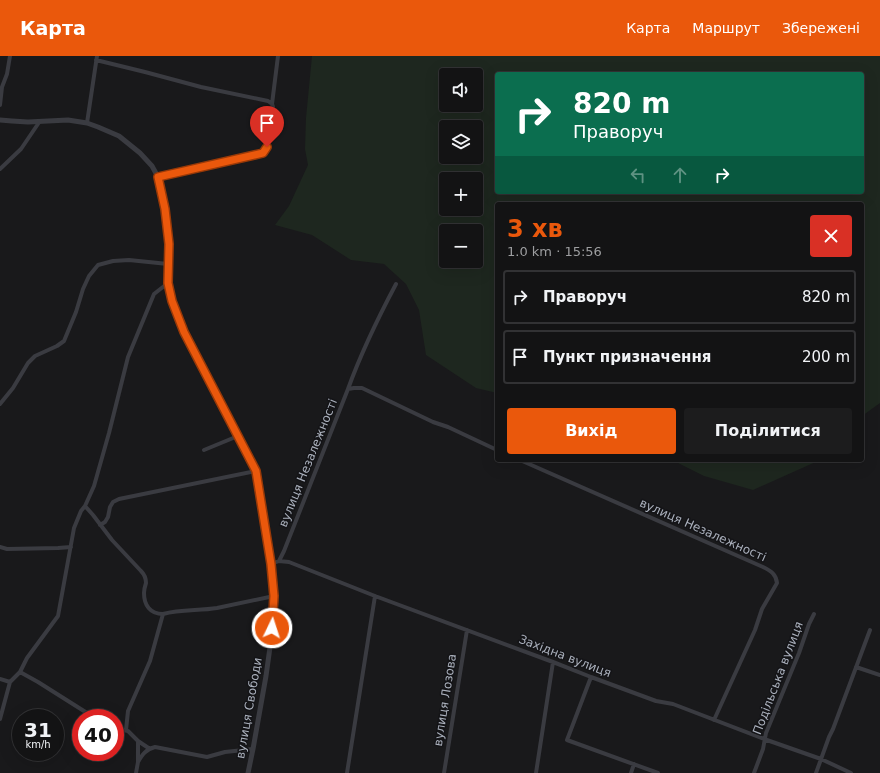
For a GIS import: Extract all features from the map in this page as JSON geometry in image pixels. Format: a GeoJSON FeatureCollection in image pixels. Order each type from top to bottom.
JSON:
{"type":"FeatureCollection","features":[{"type":"Feature","properties":{"kind":"street"},"geometry":{"type":"LineString","coordinates":[[0,105],[2,87],[7,74],[10,56]]}},
{"type":"Feature","properties":{"kind":"street"},"geometry":{"type":"LineString","coordinates":[[158,177],[263,153],[267,147],[278,56]]}},
{"type":"Feature","properties":{"kind":"street"},"geometry":{"type":"LineString","coordinates":[[87,123],[96,58],[201,87],[268,101],[272,104]]}},
{"type":"Feature","properties":{"kind":"street","name":"вулиця Свободи"},"geometry":{"type":"LineString","coordinates":[[0,120],[12,122],[68,120],[87,123],[119,136],[140,153],[152,166],[158,177],[165,209],[169,244],[168,283],[174,307],[184,332],[256,471],[271,564],[274,596],[271,640],[248,773]]}},
{"type":"Feature","properties":{"kind":"street"},"geometry":{"type":"LineString","coordinates":[[0,169],[20,149],[40,121]]}},
{"type":"Feature","properties":{"kind":"street"},"geometry":{"type":"LineString","coordinates":[[0,404],[14,388],[28,364],[35,356],[57,346],[64,341],[76,312],[83,289],[89,276],[98,265],[114,261],[129,260],[168,264]]}},
{"type":"Feature","properties":{"kind":"street"},"geometry":{"type":"LineString","coordinates":[[0,719],[10,682],[20,672],[27,658],[58,616],[74,528],[81,510],[85,506],[94,486],[128,357],[154,294],[168,283]]}},
{"type":"Feature","properties":{"kind":"street"},"geometry":{"type":"LineString","coordinates":[[348,389],[371,333],[396,284]]}},
{"type":"Feature","properties":{"kind":"street","name":"вулиця Незалежності"},"geometry":{"type":"LineString","coordinates":[[279,562],[348,389],[362,388],[433,422],[448,427],[495,449]]}},
{"type":"Feature","properties":{"kind":"street"},"geometry":{"type":"LineString","coordinates":[[204,450],[238,436]]}},
{"type":"Feature","properties":{"kind":"street","name":"вулиця Незалежності"},"geometry":{"type":"LineString","coordinates":[[525,462],[763,567],[775,575],[777,583],[762,609],[755,630],[714,720]]}},
{"type":"Feature","properties":{"kind":"street"},"geometry":{"type":"LineString","coordinates":[[100,525],[105,522],[108,517],[110,507],[113,502],[119,499],[256,471]]}},
{"type":"Feature","properties":{"kind":"street"},"geometry":{"type":"LineString","coordinates":[[85,506],[112,540],[144,575],[146,583],[145,599],[149,609],[153,612],[163,614],[184,610],[217,608],[274,596]]}},
{"type":"Feature","properties":{"kind":"street"},"geometry":{"type":"LineString","coordinates":[[0,547],[7,549],[71,547]]}},
{"type":"Feature","properties":{"kind":"street","name":"Західна вулиця"},"geometry":{"type":"LineString","coordinates":[[271,564],[289,562],[375,596],[656,701],[673,704],[764,739],[821,758],[851,773]]}},
{"type":"Feature","properties":{"kind":"street"},"geometry":{"type":"LineString","coordinates":[[347,773],[375,596]]}},
{"type":"Feature","properties":{"kind":"street"},"geometry":{"type":"LineString","coordinates":[[150,749],[126,730],[128,712],[150,661],[163,614]]}},
{"type":"Feature","properties":{"kind":"street","name":"Подільська вулиця"},"geometry":{"type":"LineString","coordinates":[[754,773],[763,749],[764,739],[814,614]]}},
{"type":"Feature","properties":{"kind":"street","name":"вулиця Лозова"},"geometry":{"type":"LineString","coordinates":[[444,773],[467,630]]}},
{"type":"Feature","properties":{"kind":"street"},"geometry":{"type":"LineString","coordinates":[[816,773],[870,630]]}},
{"type":"Feature","properties":{"kind":"street"},"geometry":{"type":"LineString","coordinates":[[536,773],[553,662]]}},
{"type":"Feature","properties":{"kind":"street"},"geometry":{"type":"LineString","coordinates":[[856,667],[880,675]]}},
{"type":"Feature","properties":{"kind":"street"},"geometry":{"type":"LineString","coordinates":[[20,672],[81,709]]}},
{"type":"Feature","properties":{"kind":"street"},"geometry":{"type":"LineString","coordinates":[[591,677],[567,740],[658,773]]}},
{"type":"Feature","properties":{"kind":"street"},"geometry":{"type":"LineString","coordinates":[[0,679],[10,682]]}},
{"type":"Feature","properties":{"kind":"street"},"geometry":{"type":"LineString","coordinates":[[136,773],[138,762],[138,741]]}},
{"type":"Feature","properties":{"kind":"street"},"geometry":{"type":"LineString","coordinates":[[138,762],[144,753],[157,747],[207,757],[225,752],[253,749]]}},
{"type":"Feature","properties":{"kind":"street"},"geometry":{"type":"LineString","coordinates":[[631,773],[634,764]]}},
{"type":"Feature","properties":{"kind":"shaded area"},"geometry":{"type":"Polygon","coordinates":[[[312,56],[880,56],[880,403],[864,415],[864,202],[495,202],[495,393],[476,388],[426,355],[419,310],[406,284],[384,264],[351,260],[312,235],[275,225],[289,206],[308,165],[305,149],[306,118],[312,56]]]}},
{"type":"Feature","properties":{"kind":"shaded area"},"geometry":{"type":"Polygon","coordinates":[[[676,462],[816,462],[753,490],[704,476],[676,462]]]}},
{"type":"Feature","properties":{"kind":"route"},"geometry":{"type":"LineString","coordinates":[[267,147],[263,153],[158,177],[165,209],[169,244],[168,283],[176,313],[184,332],[256,471],[271,564],[274,596],[272,628]]}}]}
